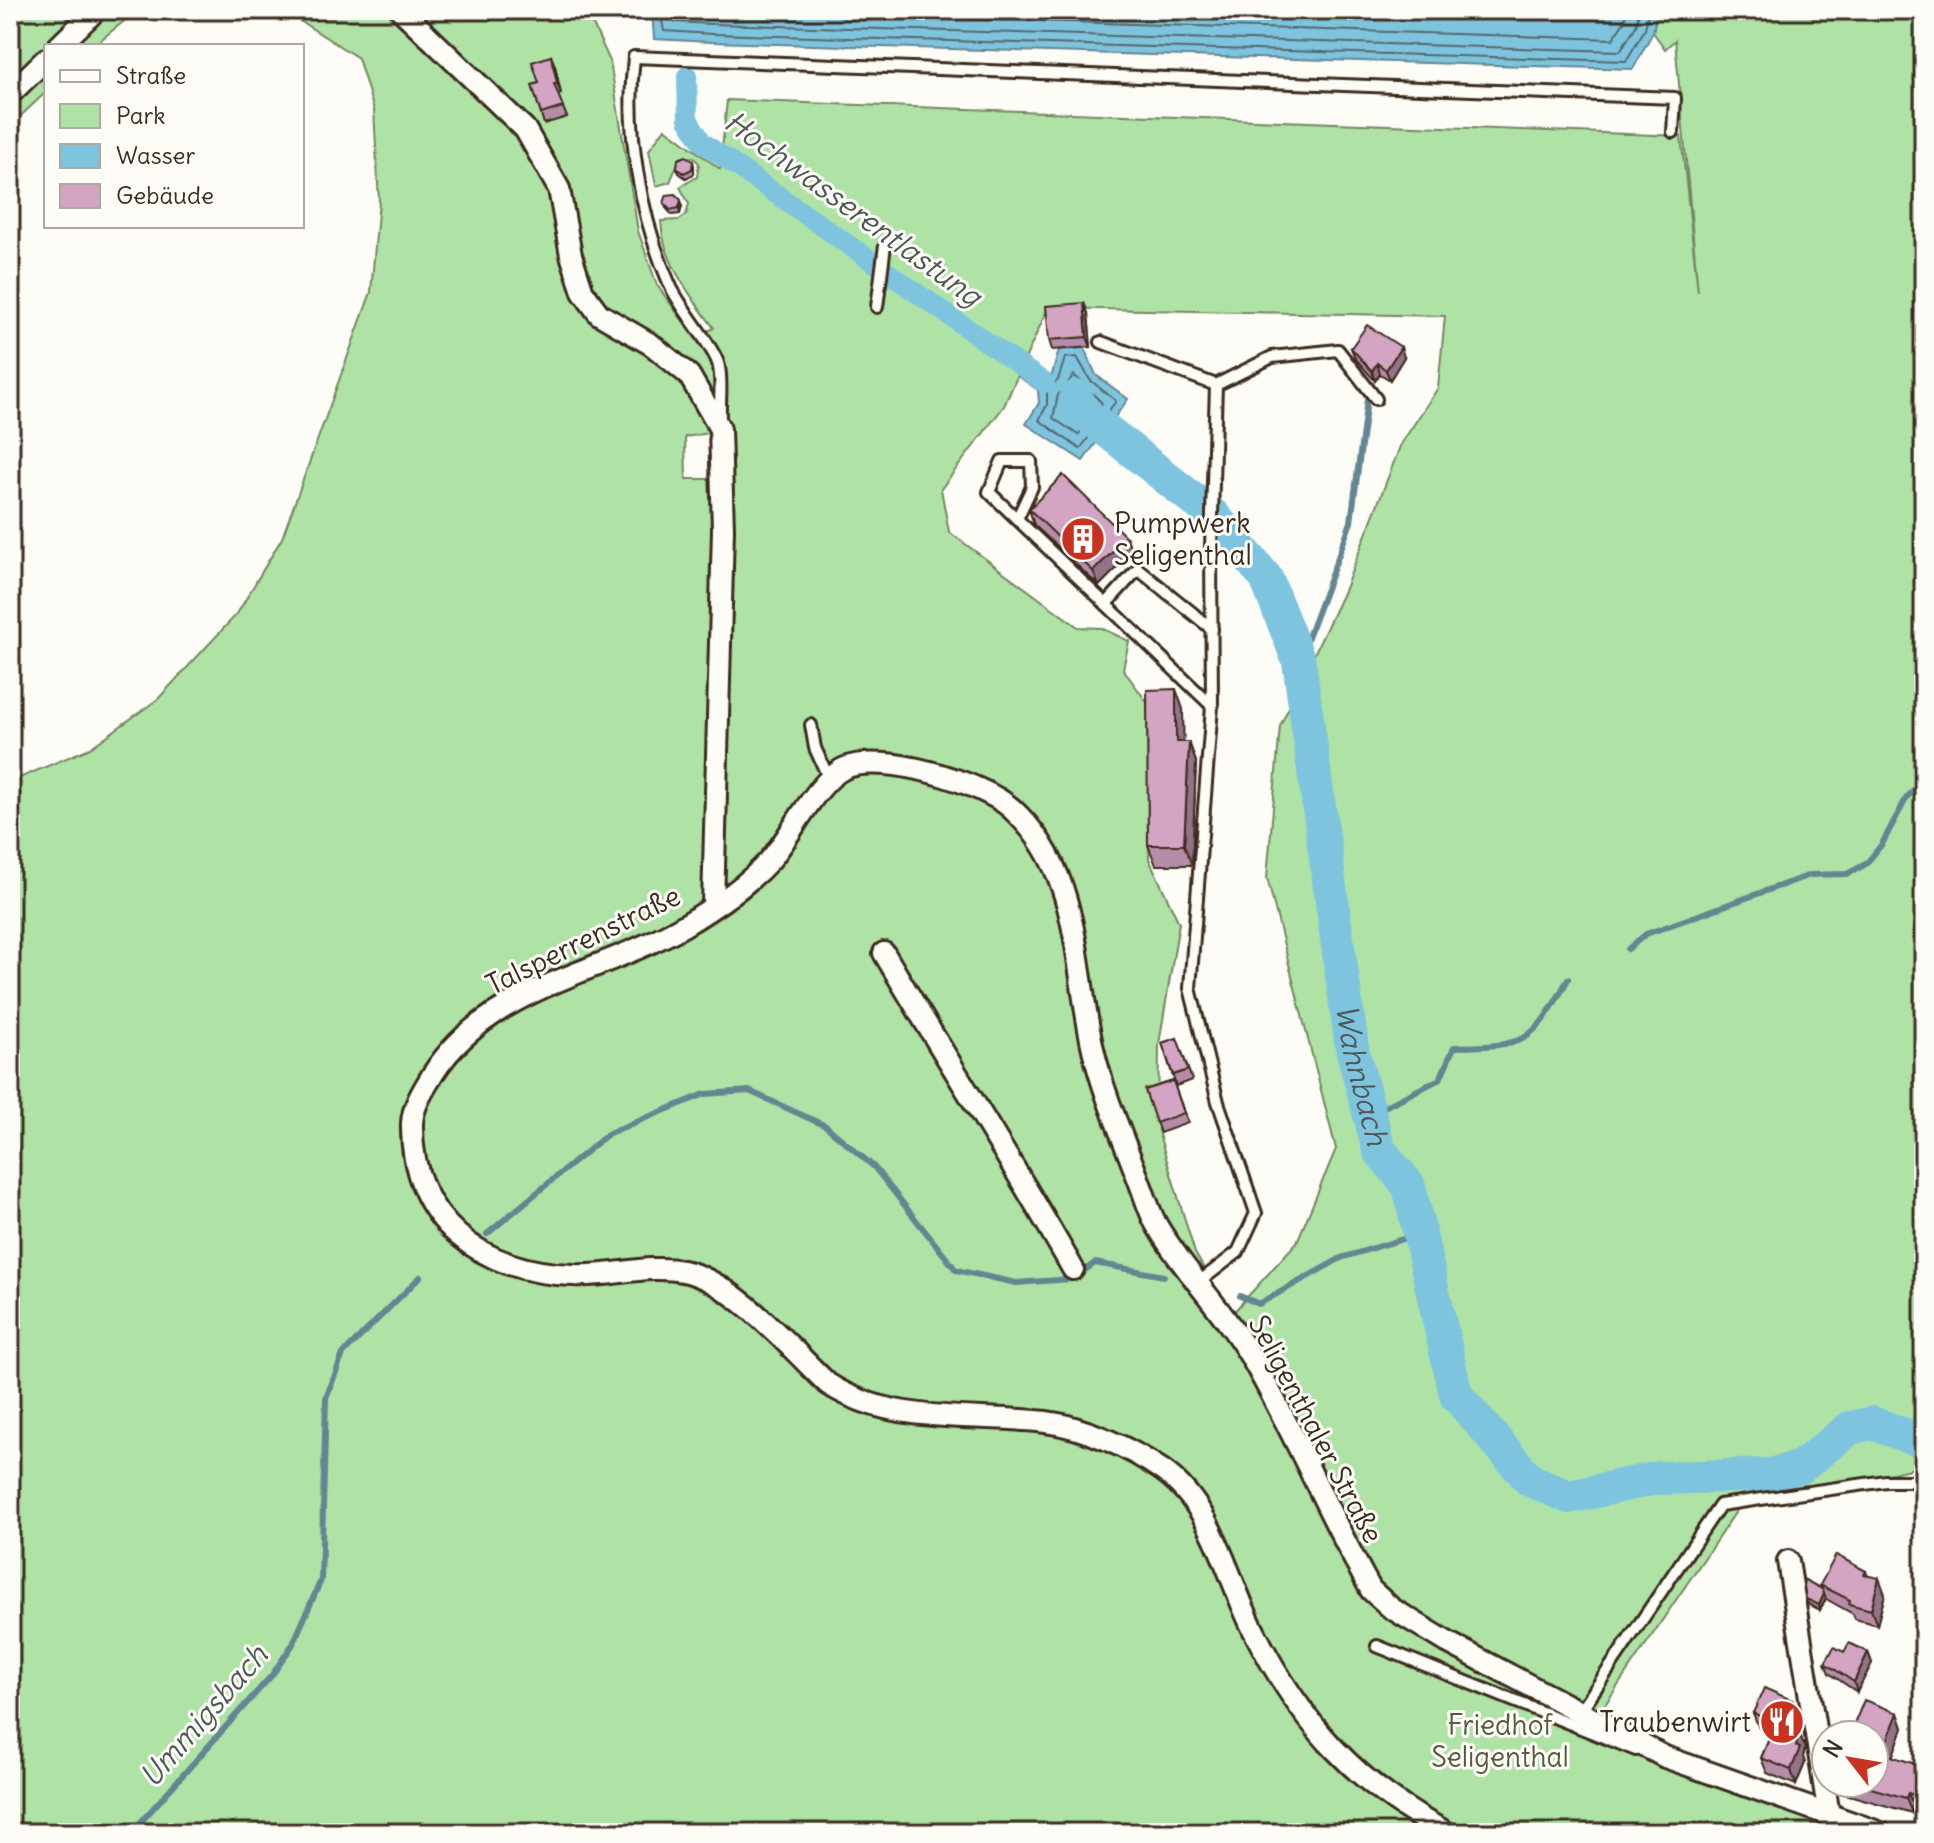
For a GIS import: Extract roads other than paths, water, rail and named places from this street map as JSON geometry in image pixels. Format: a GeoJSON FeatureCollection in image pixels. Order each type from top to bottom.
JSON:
{"type":"FeatureCollection","features":[{"type":"Feature","properties":{"kind":"street"},"geometry":{"type":"LineString","coordinates":[[61,44],[96,10]]}},
{"type":"Feature","properties":{"kind":"street"},"geometry":{"type":"LineString","coordinates":[[401,10],[525,129],[559,189],[571,255],[583,292],[599,314],[652,345],[689,375],[720,429]]}},
{"type":"Feature","properties":{"kind":"street"},"geometry":{"type":"LineString","coordinates":[[10,94],[44,61]]}},
{"type":"Feature","properties":{"kind":"street","name":"Talsperrenstraße"},"geometry":{"type":"LineString","coordinates":[[720,429],[723,529],[713,906],[680,927],[550,984],[479,1024],[448,1050],[420,1096],[412,1119],[417,1168],[433,1211],[464,1241],[497,1262],[575,1276],[635,1269],[685,1271],[720,1287],[828,1384],[873,1407],[923,1415],[1048,1422],[1106,1439],[1164,1471],[1200,1509],[1254,1631],[1295,1702],[1343,1761],[1402,1808],[1447,1833]]}},
{"type":"Feature","properties":{"kind":"street","name":"Seligenthaler Straße"},"geometry":{"type":"LineString","coordinates":[[829,779],[848,766],[876,765],[920,770],[961,782],[1006,803],[1044,841],[1067,898],[1094,1052],[1113,1113],[1155,1223],[1241,1341],[1269,1389],[1371,1590],[1391,1608],[1447,1642],[1665,1757],[1881,1833]]}},
{"type":"Feature","properties":{"kind":"street"},"geometry":{"type":"LineString","coordinates":[[713,906],[768,863],[829,779]]}},
{"type":"Feature","properties":{"kind":"street"},"geometry":{"type":"LineString","coordinates":[[884,953],[962,1086],[1024,1182],[1073,1269]]}},
{"type":"Feature","properties":{"kind":"street"},"geometry":{"type":"LineString","coordinates":[[1788,1561],[1829,1815]]}},
{"type":"Feature","properties":{"kind":"lane","name":"Talsperrenstraße"},"geometry":{"type":"LineString","coordinates":[[720,429],[718,363],[670,285],[649,216],[633,146],[629,100],[634,57],[1675,98],[1673,132]]}},
{"type":"Feature","properties":{"kind":"lane"},"geometry":{"type":"LineString","coordinates":[[877,307],[885,245]]}},
{"type":"Feature","properties":{"kind":"lane"},"geometry":{"type":"LineString","coordinates":[[1101,342],[1216,385],[1272,357],[1338,350],[1376,399]]}},
{"type":"Feature","properties":{"kind":"lane"},"geometry":{"type":"LineString","coordinates":[[1199,1282],[1238,1252],[1256,1213],[1218,1102],[1190,988],[1212,706],[1211,547],[1216,385]]}},
{"type":"Feature","properties":{"kind":"lane"},"geometry":{"type":"LineString","coordinates":[[1017,519],[1032,487],[1031,461],[1002,461],[989,492],[1017,519],[1106,604],[1212,706]]}},
{"type":"Feature","properties":{"kind":"lane"},"geometry":{"type":"LineString","coordinates":[[1106,604],[1138,569],[1212,629]]}},
{"type":"Feature","properties":{"kind":"lane"},"geometry":{"type":"LineString","coordinates":[[811,725],[815,748],[829,779]]}},
{"type":"Feature","properties":{"kind":"lane"},"geometry":{"type":"LineString","coordinates":[[1581,1710],[1720,1505],[1886,1481],[1924,1481]]}},
{"type":"Feature","properties":{"kind":"lane"},"geometry":{"type":"LineString","coordinates":[[1377,1646],[1621,1746],[1665,1757]]}},
{"type":"Feature","properties":{"kind":"water"},"geometry":{"type":"Polygon","coordinates":[[[652,10],[1657,10],[1653,32],[1633,69],[654,39],[652,10]]]}},
{"type":"Feature","properties":{"kind":"water"},"geometry":{"type":"Polygon","coordinates":[[[1084,348],[1096,375],[1128,399],[1083,461],[1026,424],[1039,403],[1038,390],[1019,377],[1027,363],[1051,378],[1059,350],[1084,348]]]}},
{"type":"Feature","properties":{"kind":"waterway","name":"Hochwasserentlastung"},"geometry":{"type":"LineString","coordinates":[[687,76],[688,119],[702,142],[1045,383]]}},
{"type":"Feature","properties":{"kind":"waterway","name":"Wahnbach"},"geometry":{"type":"LineString","coordinates":[[1076,397],[1077,407],[1213,515],[1266,578],[1299,661],[1352,1048],[1379,1150],[1409,1186],[1456,1395],[1530,1480],[1569,1497],[1657,1478],[1770,1475],[1801,1467],[1850,1428],[1872,1423],[1924,1442]]}},
{"type":"Feature","properties":{"kind":"waterway"},"geometry":{"type":"LineString","coordinates":[[1299,661],[1351,522],[1367,400]]}},
{"type":"Feature","properties":{"kind":"waterway"},"geometry":{"type":"LineString","coordinates":[[1628,949],[1646,934],[1810,875],[1847,874],[1866,864],[1882,844],[1907,797],[1924,780]]}},
{"type":"Feature","properties":{"kind":"waterway"},"geometry":{"type":"LineString","coordinates":[[1368,1115],[1440,1079],[1454,1047],[1497,1045],[1524,1037],[1545,1017],[1568,979]]}},
{"type":"Feature","properties":{"kind":"waterway","name":"Ummigsbach"},"geometry":{"type":"LineString","coordinates":[[487,1234],[609,1133],[705,1094],[749,1091],[826,1126],[874,1167],[956,1270],[1016,1283],[1072,1279],[1095,1263],[1164,1276]]}},
{"type":"Feature","properties":{"kind":"waterway","name":"Ummigsbach"},"geometry":{"type":"LineString","coordinates":[[1240,1296],[1259,1304],[1341,1258],[1419,1234]]}},
{"type":"Feature","properties":{"kind":"waterway","name":"Ummigsbach"},"geometry":{"type":"LineString","coordinates":[[131,1833],[272,1675],[293,1644],[321,1580],[326,1398],[343,1354],[420,1277]]}},
{"type":"Feature","properties":{"kind":"place","name":"Pumpwerk Seligenthal"},"geometry":{"type":"Point","coordinates":[1083,539]}},
{"type":"Feature","properties":{"kind":"place","name":"Traubenwirt"},"geometry":{"type":"Point","coordinates":[1782,1722]}},
{"type":"Feature","properties":{"kind":"park label","name":"Friedhof Seligenthal"},"geometry":{"type":"Point","coordinates":[1500,1741]}}]}
